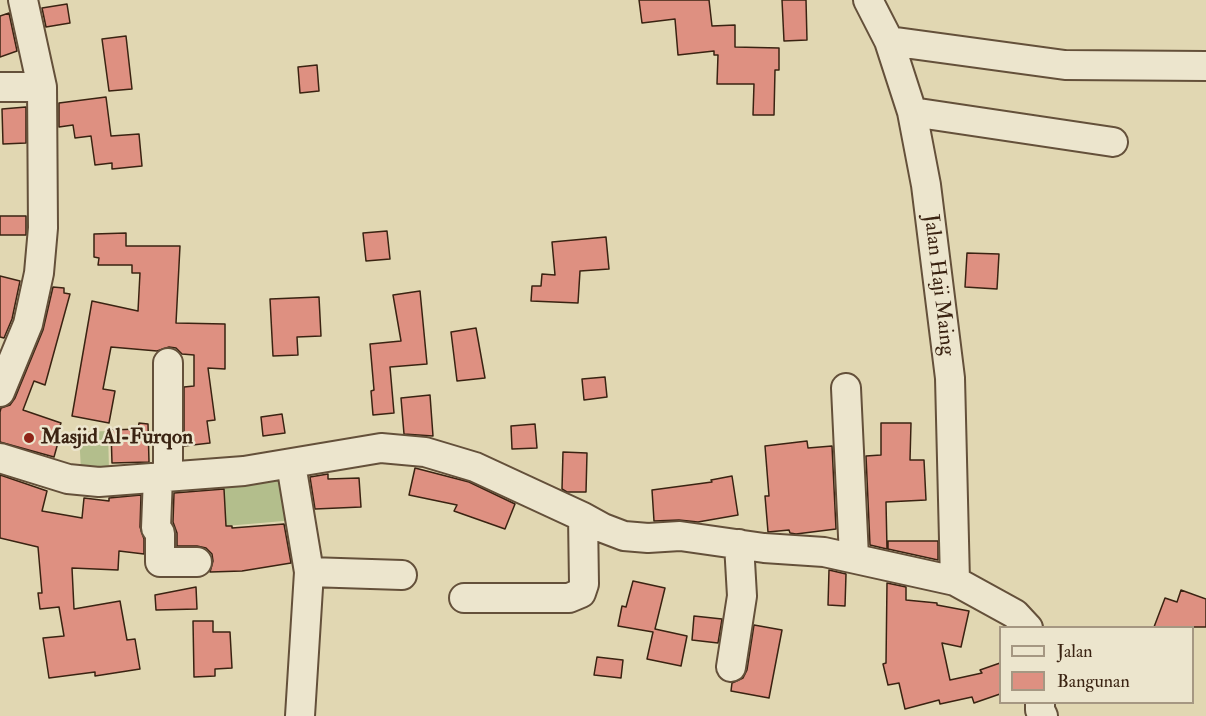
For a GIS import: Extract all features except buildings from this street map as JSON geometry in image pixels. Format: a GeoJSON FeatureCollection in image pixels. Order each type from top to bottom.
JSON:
{"type":"FeatureCollection","features":[{"type":"Feature","properties":{"kind":"street"},"geometry":{"type":"LineString","coordinates":[[0,392],[28,324],[39,273],[43,228],[42,87],[23,0]]}},
{"type":"Feature","properties":{"kind":"street","name":"Jalan Haji Maing"},"geometry":{"type":"LineString","coordinates":[[868,0],[889,41],[912,112],[926,185],[950,378],[956,580]]}},
{"type":"Feature","properties":{"kind":"street"},"geometry":{"type":"LineString","coordinates":[[889,41],[1065,65],[1206,66]]}},
{"type":"Feature","properties":{"kind":"street"},"geometry":{"type":"LineString","coordinates":[[0,87],[42,87]]}},
{"type":"Feature","properties":{"kind":"street"},"geometry":{"type":"LineString","coordinates":[[912,112],[1113,142]]}},
{"type":"Feature","properties":{"kind":"street"},"geometry":{"type":"LineString","coordinates":[[168,363],[163,476],[156,528],[160,533],[160,562],[197,562]]}},
{"type":"Feature","properties":{"kind":"street"},"geometry":{"type":"LineString","coordinates":[[846,388],[854,557]]}},
{"type":"Feature","properties":{"kind":"street"},"geometry":{"type":"LineString","coordinates":[[0,458],[68,479],[99,482],[163,476],[214,475],[381,448],[425,452],[475,467],[624,536],[648,538],[680,536],[764,548],[824,552],[854,557],[956,580],[1015,614],[1027,626]]}},
{"type":"Feature","properties":{"kind":"street"},"geometry":{"type":"LineString","coordinates":[[291,464],[309,572],[300,716]]}},
{"type":"Feature","properties":{"kind":"street"},"geometry":{"type":"LineString","coordinates":[[464,598],[569,598],[581,593],[584,584],[583,517]]}},
{"type":"Feature","properties":{"kind":"street"},"geometry":{"type":"LineString","coordinates":[[731,666],[742,596],[739,544]]}},
{"type":"Feature","properties":{"kind":"street"},"geometry":{"type":"LineString","coordinates":[[309,572],[402,575]]}},
{"type":"Feature","properties":{"kind":"green space"},"geometry":{"type":"Polygon","coordinates":[[[108,431],[109,470],[81,471],[79,432],[108,431]]]}},
{"type":"Feature","properties":{"kind":"green space"},"geometry":{"type":"Polygon","coordinates":[[[286,468],[295,520],[226,526],[223,477],[286,468]]]}},
{"type":"Feature","properties":{"kind":"place","name":"Masjid Al-Furqon"},"geometry":{"type":"Point","coordinates":[29,438]}}]}
